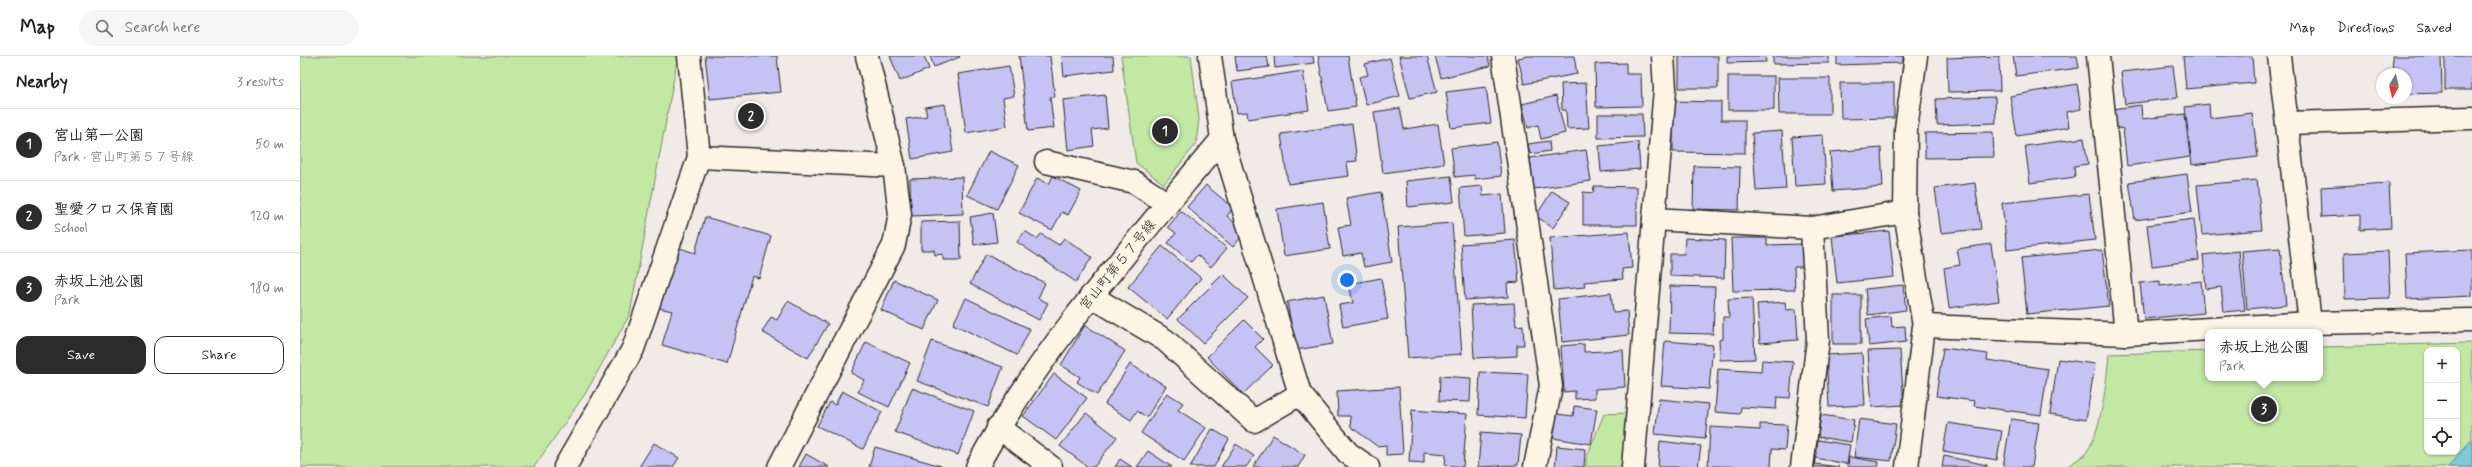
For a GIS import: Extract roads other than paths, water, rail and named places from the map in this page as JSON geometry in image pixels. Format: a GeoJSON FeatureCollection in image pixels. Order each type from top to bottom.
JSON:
{"type":"FeatureCollection","features":[{"type":"Feature","properties":{"kind":"street"},"geometry":{"type":"LineString","coordinates":[[565,467],[633,349],[699,157],[689,56]]}},
{"type":"Feature","properties":{"kind":"street"},"geometry":{"type":"LineString","coordinates":[[778,467],[894,245],[900,214],[894,166],[867,56]]}},
{"type":"Feature","properties":{"kind":"street"},"geometry":{"type":"LineString","coordinates":[[1210,56],[1222,139],[1300,394],[1348,453],[1368,467]]}},
{"type":"Feature","properties":{"kind":"street"},"geometry":{"type":"LineString","coordinates":[[1503,56],[1551,386],[1535,467]]}},
{"type":"Feature","properties":{"kind":"street"},"geometry":{"type":"LineString","coordinates":[[1633,467],[1665,89],[1663,56]]}},
{"type":"Feature","properties":{"kind":"street"},"geometry":{"type":"LineString","coordinates":[[1907,467],[1924,326],[1905,212],[1906,129],[1916,56]]}},
{"type":"Feature","properties":{"kind":"street"},"geometry":{"type":"LineString","coordinates":[[2098,56],[2126,334]]}},
{"type":"Feature","properties":{"kind":"street"},"geometry":{"type":"LineString","coordinates":[[2279,56],[2310,323]]}},
{"type":"Feature","properties":{"kind":"street"},"geometry":{"type":"LineString","coordinates":[[2287,123],[2472,118]]}},
{"type":"Feature","properties":{"kind":"street","name":"宮山町第５７号線"},"geometry":{"type":"LineString","coordinates":[[977,467],[998,427],[1090,296],[1222,139]]}},
{"type":"Feature","properties":{"kind":"street"},"geometry":{"type":"LineString","coordinates":[[699,157],[894,166]]}},
{"type":"Feature","properties":{"kind":"street"},"geometry":{"type":"LineString","coordinates":[[1046,162],[1134,182],[1168,204]]}},
{"type":"Feature","properties":{"kind":"street"},"geometry":{"type":"LineString","coordinates":[[1654,219],[1812,228],[1905,212]]}},
{"type":"Feature","properties":{"kind":"street"},"geometry":{"type":"LineString","coordinates":[[1802,467],[1818,340],[1812,228]]}},
{"type":"Feature","properties":{"kind":"street"},"geometry":{"type":"LineString","coordinates":[[1090,296],[1165,340],[1254,420],[1300,394]]}},
{"type":"Feature","properties":{"kind":"street"},"geometry":{"type":"LineString","coordinates":[[2210,329],[2310,323],[2472,320]]}},
{"type":"Feature","properties":{"kind":"street"},"geometry":{"type":"LineString","coordinates":[[1924,326],[2126,334],[2205,329]]}},
{"type":"Feature","properties":{"kind":"street"},"geometry":{"type":"LineString","coordinates":[[998,427],[1051,467]]}},
{"type":"Feature","properties":{"kind":"water"},"geometry":{"type":"Polygon","coordinates":[[[2472,439],[2472,467],[2448,467],[2458,455],[2460,455],[2472,439]]]}},
{"type":"Feature","properties":{"kind":"place","name":"聖愛クロス保育園"},"geometry":{"type":"Point","coordinates":[751,116]}},
{"type":"Feature","properties":{"kind":"place","name":"宮山第一公園"},"geometry":{"type":"Point","coordinates":[1165,131]}},
{"type":"Feature","properties":{"kind":"place","name":"赤坂上池公園"},"geometry":{"type":"Point","coordinates":[2264,409]}}]}
